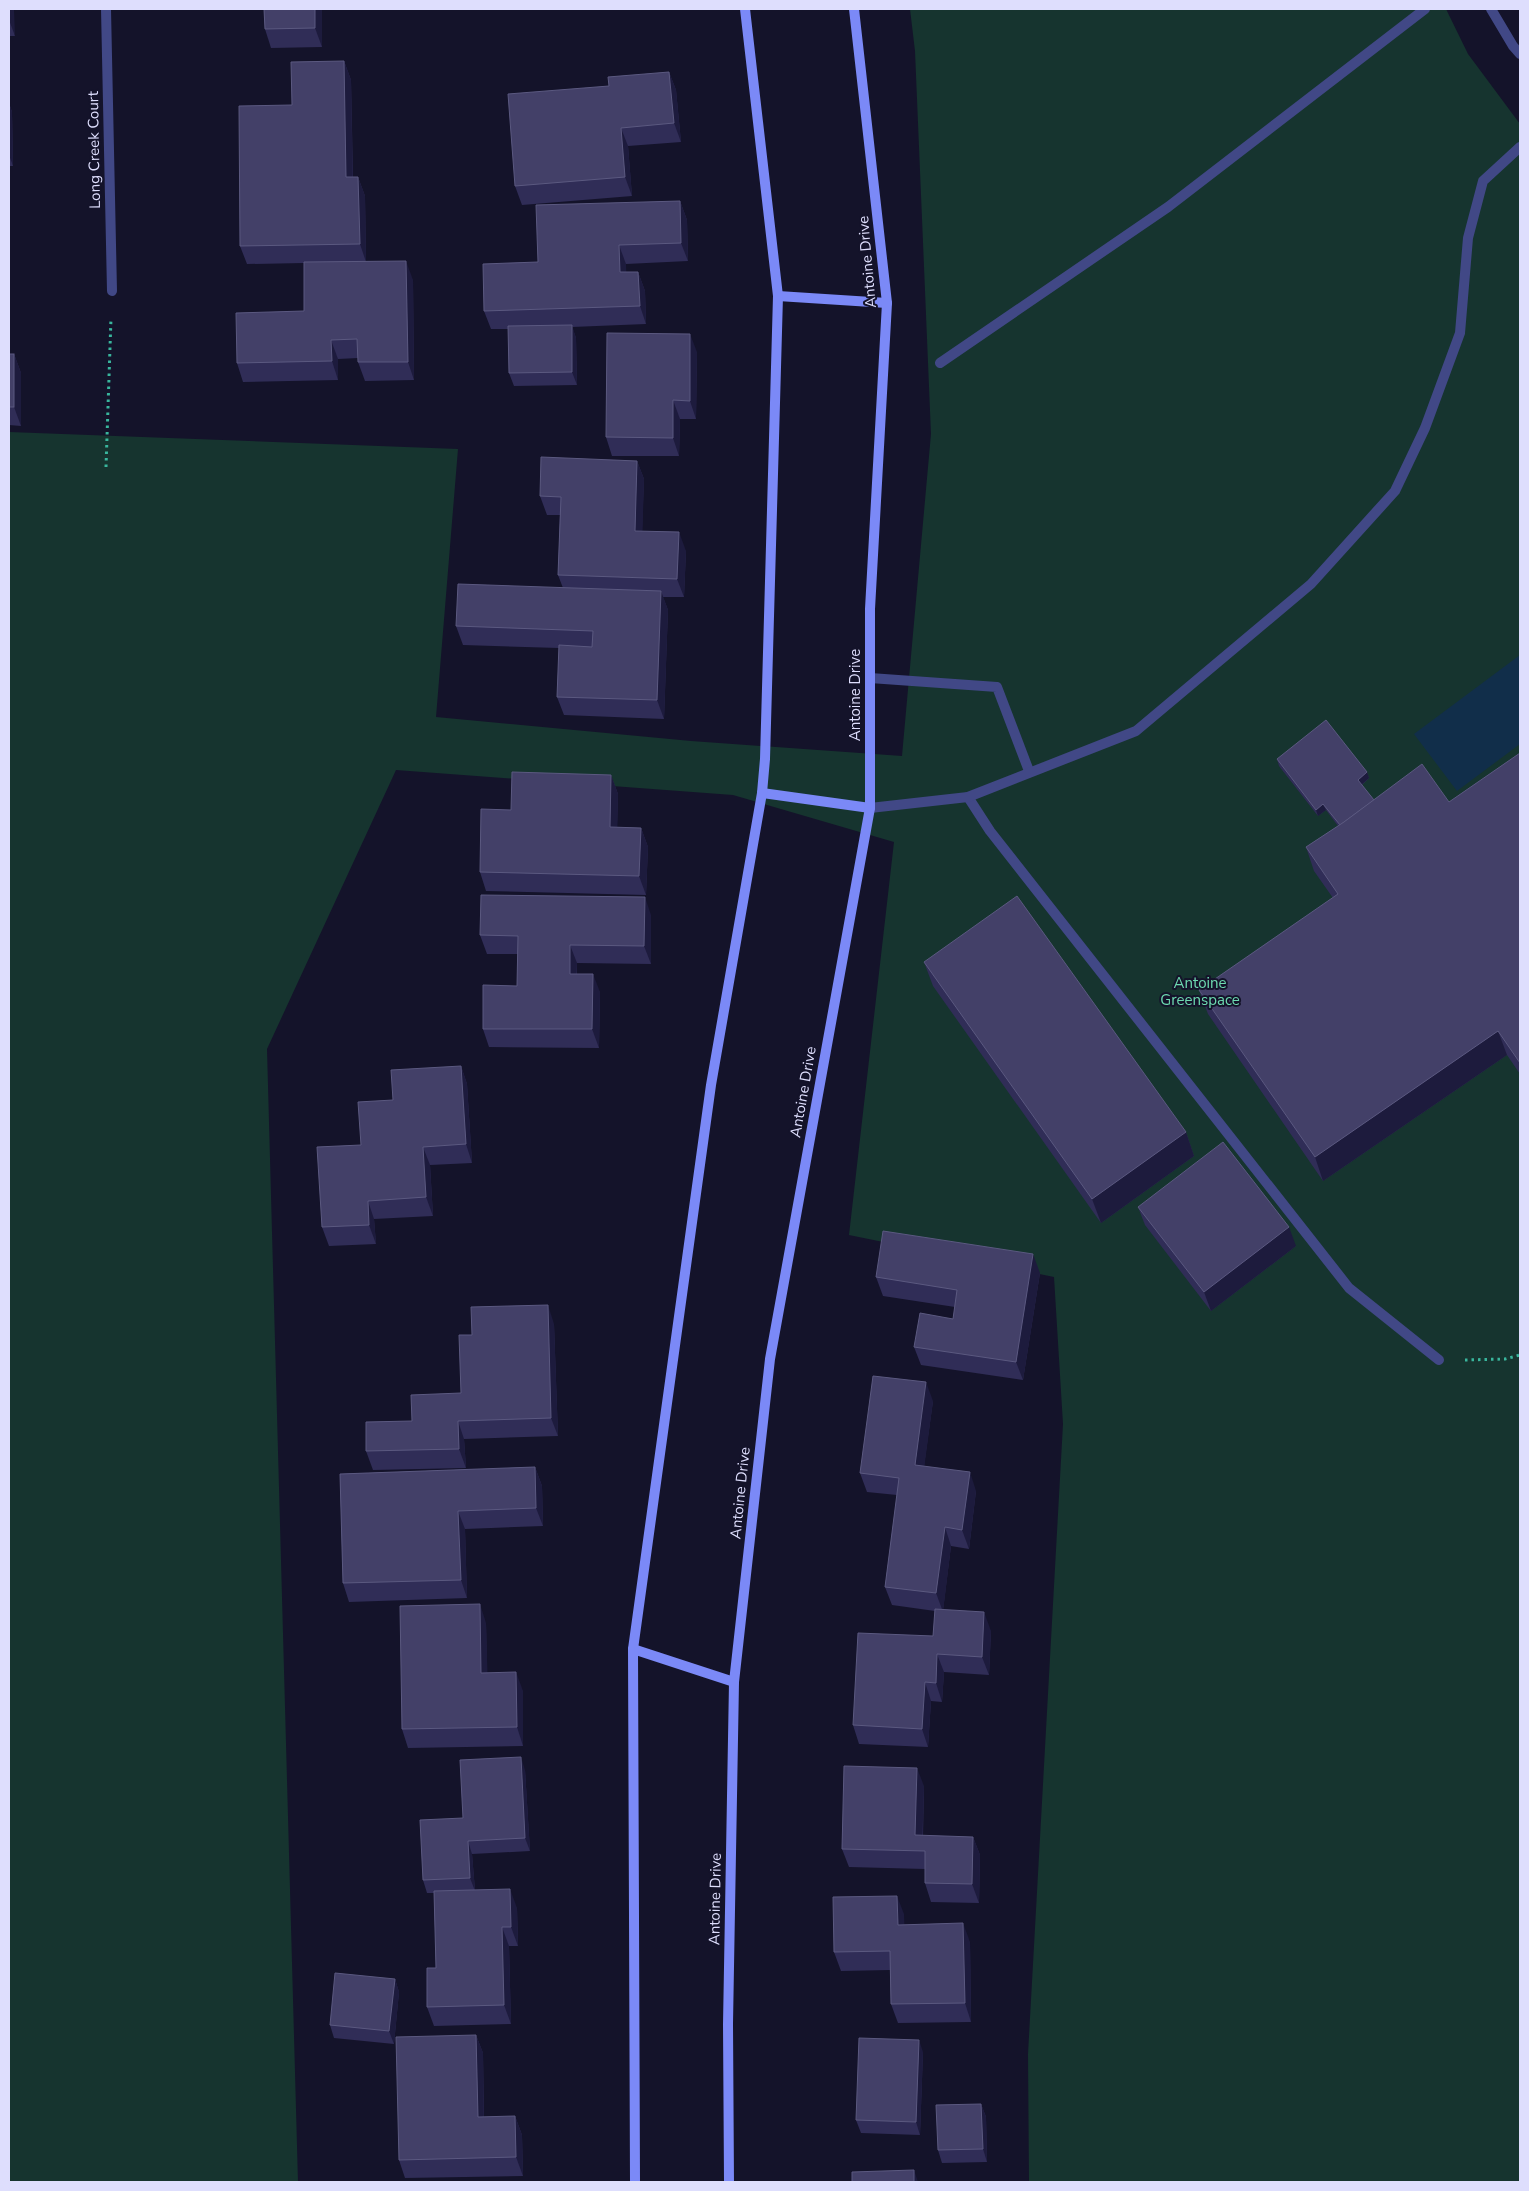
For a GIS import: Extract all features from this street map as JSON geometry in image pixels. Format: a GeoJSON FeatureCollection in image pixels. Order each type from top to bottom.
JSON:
{"type":"FeatureCollection","features":[{"type":"Feature","properties":{"kind":"main road"},"geometry":{"type":"LineString","coordinates":[[636,2182],[633,1649],[711,1085],[762,793],[778,296],[745,9]]}},
{"type":"Feature","properties":{"kind":"main road","name":"Antoine Drive"},"geometry":{"type":"LineString","coordinates":[[729,2182],[728,2024],[734,1682],[770,1359],[870,808],[870,609],[888,303],[854,9]]}},
{"type":"Feature","properties":{"kind":"main road"},"geometry":{"type":"LineString","coordinates":[[778,296],[888,303]]}},
{"type":"Feature","properties":{"kind":"main road"},"geometry":{"type":"LineString","coordinates":[[762,793],[870,808]]}},
{"type":"Feature","properties":{"kind":"main road"},"geometry":{"type":"LineString","coordinates":[[633,1649],[734,1682]]}},
{"type":"Feature","properties":{"kind":"street","name":"Long Creek Court"},"geometry":{"type":"LineString","coordinates":[[106,9],[112,291]]}},
{"type":"Feature","properties":{"kind":"street"},"geometry":{"type":"LineString","coordinates":[[940,363],[1168,207],[1425,9]]}},
{"type":"Feature","properties":{"kind":"street"},"geometry":{"type":"LineString","coordinates":[[1491,9],[1513,46],[1520,54]]}},
{"type":"Feature","properties":{"kind":"street"},"geometry":{"type":"LineString","coordinates":[[870,808],[968,796],[1136,731],[1311,584],[1395,491],[1425,428],[1460,333],[1468,238],[1483,181],[1520,147]]}},
{"type":"Feature","properties":{"kind":"street"},"geometry":{"type":"LineString","coordinates":[[870,678],[997,687],[1029,771]]}},
{"type":"Feature","properties":{"kind":"street"},"geometry":{"type":"LineString","coordinates":[[968,796],[990,832],[1349,1288],[1439,1360]]}},
{"type":"Feature","properties":{"kind":"path"},"geometry":{"type":"LineString","coordinates":[[106,467],[112,291]]}},
{"type":"Feature","properties":{"kind":"path"},"geometry":{"type":"LineString","coordinates":[[1439,1360],[1505,1359],[1520,1354]]}},
{"type":"Feature","properties":{"kind":"green space","name":"Antoine Greenspace"},"geometry":{"type":"Polygon","coordinates":[[[910,9],[1446,9],[1468,54],[1520,124],[1520,2182],[1029,2182],[1028,2054],[1063,1424],[1054,1277],[849,1235],[894,842],[733,795],[396,770],[267,1049],[298,2182],[9,2182],[9,432],[458,449],[436,717],[691,741],[902,756],[931,434],[915,51],[910,9]]]}},
{"type":"Feature","properties":{"kind":"water"},"geometry":{"type":"Polygon","coordinates":[[[1520,655],[1520,744],[1457,791],[1414,734],[1520,655]]]}},
{"type":"Feature","properties":{"kind":"building"},"geometry":{"type":"Polygon","coordinates":[[[264,9],[315,9],[315,28],[265,29],[264,9]]]}},
{"type":"Feature","properties":{"kind":"building"},"geometry":{"type":"Polygon","coordinates":[[[344,61],[346,177],[358,177],[360,244],[240,246],[239,106],[292,105],[291,62],[344,61]]]}},
{"type":"Feature","properties":{"kind":"building"},"geometry":{"type":"Polygon","coordinates":[[[669,72],[674,123],[621,128],[625,177],[515,186],[508,94],[609,86],[608,77],[669,72]]]}},
{"type":"Feature","properties":{"kind":"building"},"geometry":{"type":"Polygon","coordinates":[[[680,201],[681,243],[619,245],[620,272],[638,272],[640,306],[484,311],[483,264],[538,262],[536,205],[680,201]]]}},
{"type":"Feature","properties":{"kind":"building"},"geometry":{"type":"Polygon","coordinates":[[[406,261],[408,362],[358,362],[357,339],[331,340],[332,361],[237,363],[236,313],[304,311],[304,262],[406,261]]]}},
{"type":"Feature","properties":{"kind":"building"},"geometry":{"type":"Polygon","coordinates":[[[572,325],[572,372],[509,373],[508,326],[572,325]]]}},
{"type":"Feature","properties":{"kind":"building"},"geometry":{"type":"Polygon","coordinates":[[[607,333],[690,334],[690,401],[673,400],[673,438],[606,437],[607,333]]]}},
{"type":"Feature","properties":{"kind":"building"},"geometry":{"type":"Polygon","coordinates":[[[9,354],[14,354],[14,407],[9,407],[9,354]]]}},
{"type":"Feature","properties":{"kind":"building"},"geometry":{"type":"Polygon","coordinates":[[[541,457],[637,461],[635,531],[679,532],[677,579],[558,575],[561,497],[540,496],[541,457]]]}},
{"type":"Feature","properties":{"kind":"building"},"geometry":{"type":"Polygon","coordinates":[[[458,584],[661,591],[657,700],[557,697],[559,645],[592,647],[593,631],[456,626],[458,584]]]}},
{"type":"Feature","properties":{"kind":"building"},"geometry":{"type":"Polygon","coordinates":[[[1326,720],[1367,772],[1358,780],[1374,800],[1340,825],[1323,804],[1316,810],[1277,759],[1326,720]]]}},
{"type":"Feature","properties":{"kind":"building"},"geometry":{"type":"Polygon","coordinates":[[[1520,753],[1520,1063],[1498,1031],[1315,1157],[1199,990],[1338,894],[1306,847],[1344,822],[1422,764],[1449,802],[1520,753]]]}},
{"type":"Feature","properties":{"kind":"building"},"geometry":{"type":"Polygon","coordinates":[[[512,772],[611,775],[610,827],[641,828],[639,876],[480,872],[481,809],[511,810],[512,772]]]}},
{"type":"Feature","properties":{"kind":"building"},"geometry":{"type":"Polygon","coordinates":[[[481,895],[645,897],[644,946],[570,945],[570,974],[593,974],[592,1029],[483,1029],[483,985],[517,986],[518,936],[480,935],[481,895]]]}},
{"type":"Feature","properties":{"kind":"building"},"geometry":{"type":"Polygon","coordinates":[[[1017,896],[1186,1132],[1092,1199],[924,962],[1017,896]]]}},
{"type":"Feature","properties":{"kind":"building"},"geometry":{"type":"Polygon","coordinates":[[[461,1066],[466,1144],[423,1147],[426,1197],[368,1201],[369,1225],[322,1227],[317,1147],[361,1145],[358,1102],[393,1100],[391,1070],[461,1066]]]}},
{"type":"Feature","properties":{"kind":"building"},"geometry":{"type":"Polygon","coordinates":[[[1223,1142],[1289,1227],[1204,1292],[1138,1207],[1223,1142]]]}},
{"type":"Feature","properties":{"kind":"building"},"geometry":{"type":"Polygon","coordinates":[[[883,1231],[1033,1254],[1016,1362],[914,1347],[920,1313],[953,1319],[957,1290],[876,1277],[883,1231]]]}},
{"type":"Feature","properties":{"kind":"building"},"geometry":{"type":"Polygon","coordinates":[[[548,1305],[551,1418],[458,1421],[459,1449],[366,1451],[366,1422],[412,1421],[411,1395],[461,1393],[459,1335],[472,1335],[471,1307],[548,1305]]]}},
{"type":"Feature","properties":{"kind":"building"},"geometry":{"type":"Polygon","coordinates":[[[873,1376],[926,1382],[915,1465],[970,1472],[962,1530],[945,1527],[936,1593],[885,1587],[899,1478],[860,1473],[873,1376]]]}},
{"type":"Feature","properties":{"kind":"building"},"geometry":{"type":"Polygon","coordinates":[[[535,1467],[536,1508],[458,1511],[461,1580],[343,1583],[340,1474],[535,1467]]]}},
{"type":"Feature","properties":{"kind":"building"},"geometry":{"type":"Polygon","coordinates":[[[480,1604],[481,1673],[516,1672],[517,1727],[402,1729],[400,1606],[480,1604]]]}},
{"type":"Feature","properties":{"kind":"building"},"geometry":{"type":"Polygon","coordinates":[[[935,1609],[984,1612],[982,1657],[937,1654],[936,1683],[925,1682],[922,1729],[853,1725],[858,1633],[933,1636],[935,1609]]]}},
{"type":"Feature","properties":{"kind":"building"},"geometry":{"type":"Polygon","coordinates":[[[521,1757],[525,1838],[468,1841],[470,1878],[423,1880],[420,1820],[463,1818],[460,1760],[521,1757]]]}},
{"type":"Feature","properties":{"kind":"building"},"geometry":{"type":"Polygon","coordinates":[[[844,1766],[917,1768],[915,1835],[973,1837],[972,1884],[925,1883],[925,1851],[842,1849],[844,1766]]]}},
{"type":"Feature","properties":{"kind":"building"},"geometry":{"type":"Polygon","coordinates":[[[510,1889],[511,1927],[502,1927],[504,2005],[427,2007],[427,1968],[436,1968],[434,1891],[510,1889]]]}},
{"type":"Feature","properties":{"kind":"building"},"geometry":{"type":"Polygon","coordinates":[[[897,1896],[898,1925],[963,1923],[965,2003],[891,2004],[890,1951],[834,1952],[833,1897],[897,1896]]]}},
{"type":"Feature","properties":{"kind":"building"},"geometry":{"type":"Polygon","coordinates":[[[335,1973],[395,1979],[389,2031],[330,2025],[335,1973]]]}},
{"type":"Feature","properties":{"kind":"building"},"geometry":{"type":"Polygon","coordinates":[[[476,2035],[478,2117],[515,2116],[516,2157],[399,2160],[396,2037],[476,2035]]]}},
{"type":"Feature","properties":{"kind":"building"},"geometry":{"type":"Polygon","coordinates":[[[859,2038],[919,2040],[916,2122],[856,2120],[859,2038]]]}},
{"type":"Feature","properties":{"kind":"building"},"geometry":{"type":"Polygon","coordinates":[[[981,2104],[983,2149],[938,2150],[936,2105],[981,2104]]]}},
{"type":"Feature","properties":{"kind":"building"},"geometry":{"type":"Polygon","coordinates":[[[914,2170],[914,2182],[852,2182],[852,2172],[914,2170]]]}}]}
